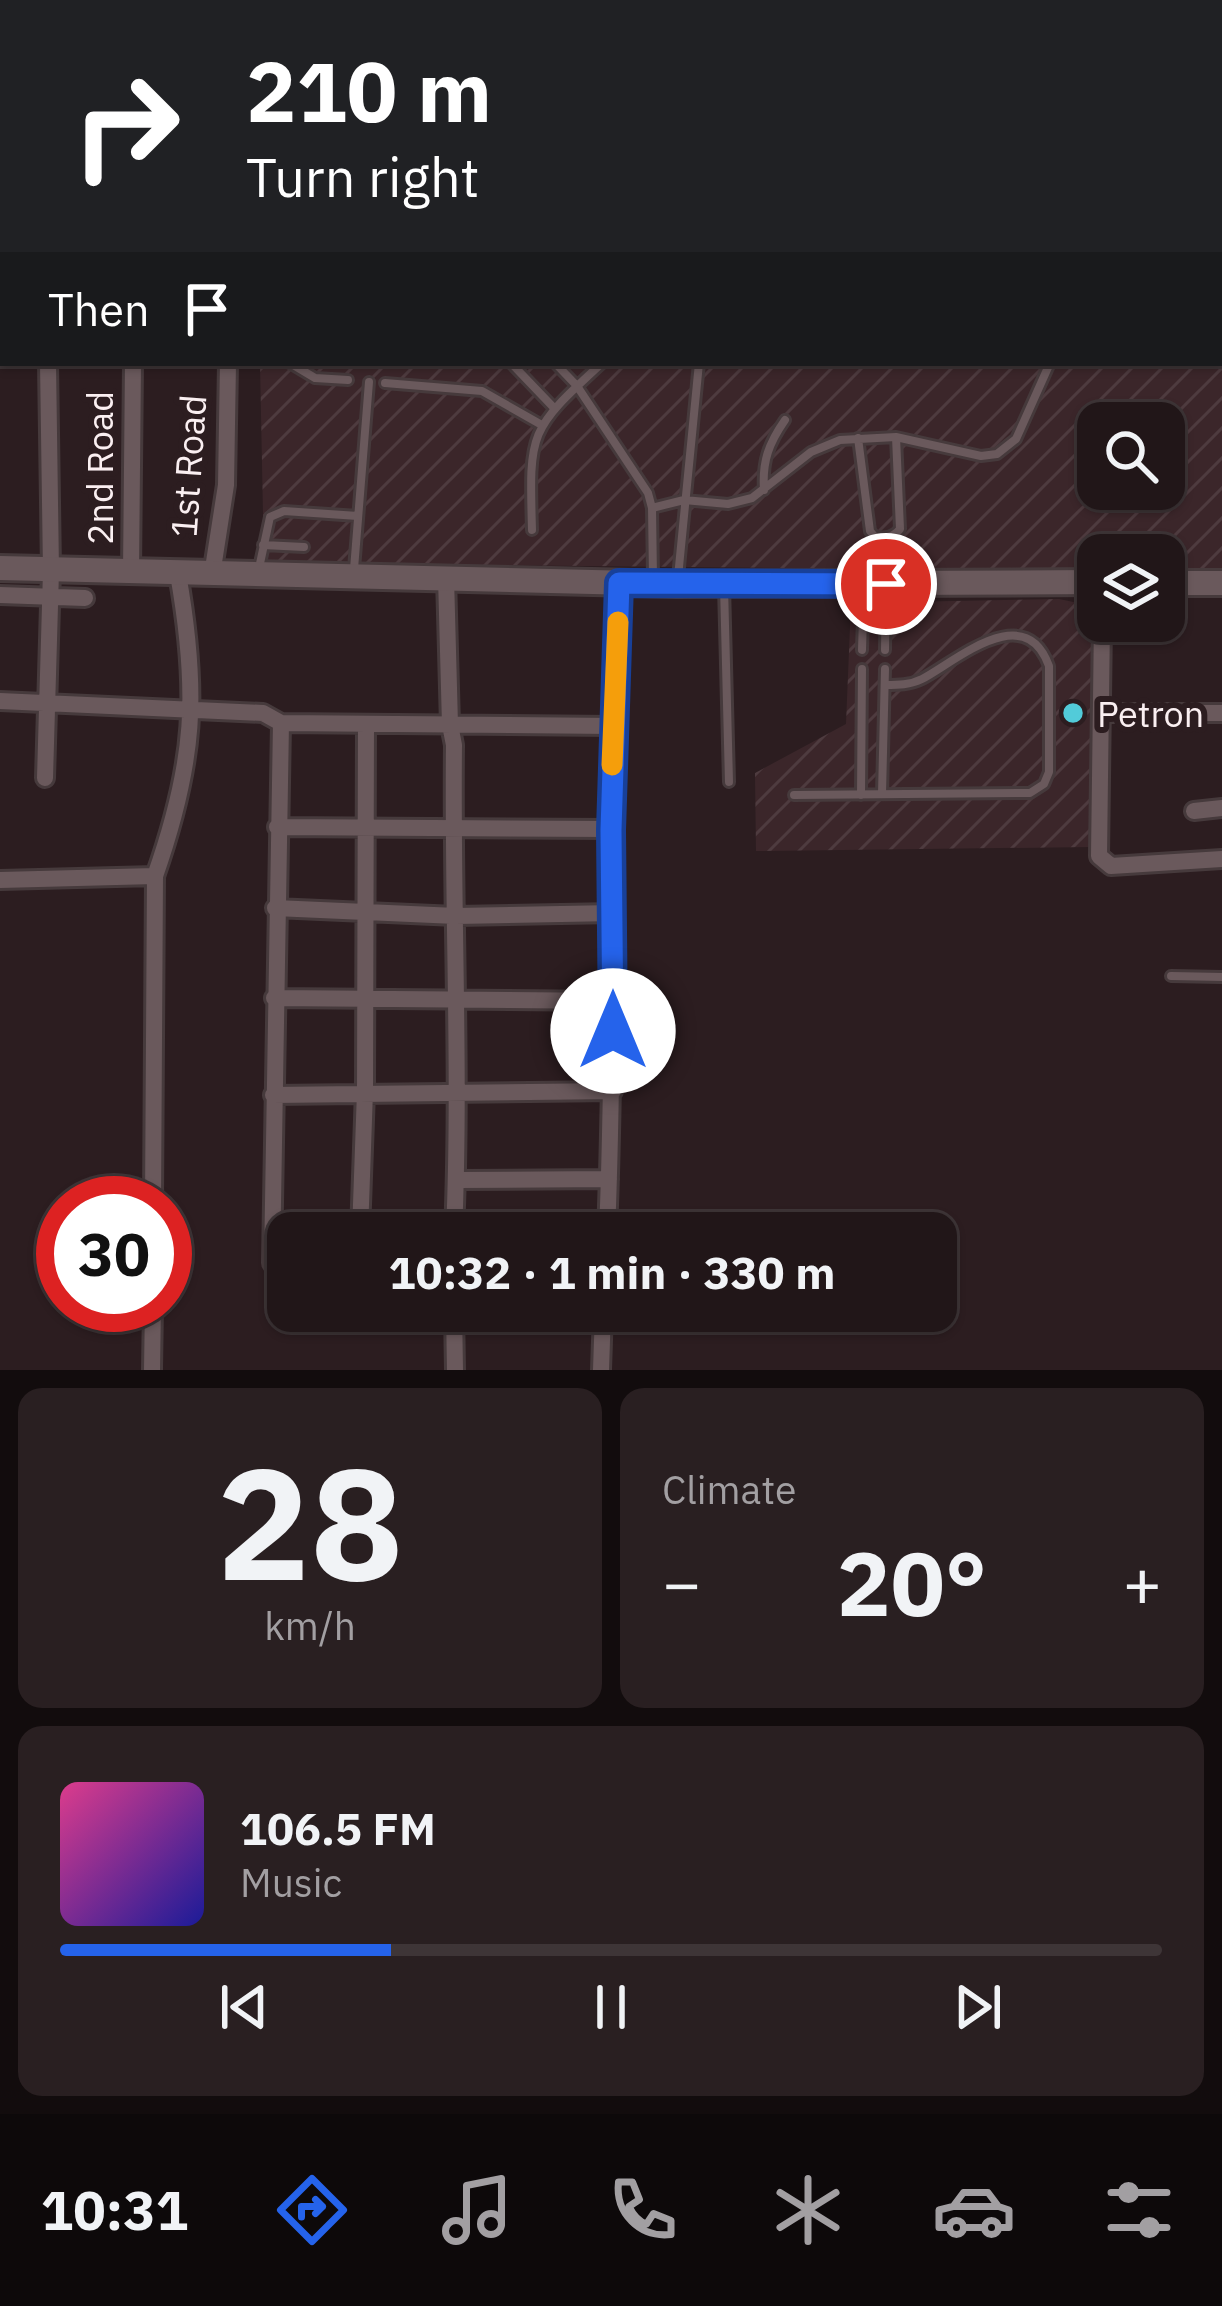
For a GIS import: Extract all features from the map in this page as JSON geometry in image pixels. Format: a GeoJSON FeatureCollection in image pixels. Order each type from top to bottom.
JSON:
{"type":"FeatureCollection","features":[{"type":"Feature","properties":{"kind":"main road"},"geometry":{"type":"LineString","coordinates":[[0,568],[665,584],[1077,582]]}},
{"type":"Feature","properties":{"kind":"main road"},"geometry":{"type":"LineString","coordinates":[[1185,583],[1222,583]]}},
{"type":"Feature","properties":{"kind":"street"},"geometry":{"type":"LineString","coordinates":[[45,778],[52,571],[48,366]]}},
{"type":"Feature","properties":{"kind":"street","name":"2nd Road"},"geometry":{"type":"LineString","coordinates":[[131,573],[133,366]]}},
{"type":"Feature","properties":{"kind":"street","name":"1st Road"},"geometry":{"type":"LineString","coordinates":[[212,575],[226,485],[228,366]]}},
{"type":"Feature","properties":{"kind":"street"},"geometry":{"type":"LineString","coordinates":[[153,1176],[155,876],[177,813],[192,709],[191,658],[178,574]]}},
{"type":"Feature","properties":{"kind":"street"},"geometry":{"type":"LineString","coordinates":[[446,578],[458,1000],[455,1212]]}},
{"type":"Feature","properties":{"kind":"street"},"geometry":{"type":"LineString","coordinates":[[608,1212],[619,583]]}},
{"type":"Feature","properties":{"kind":"street"},"geometry":{"type":"LineString","coordinates":[[0,595],[85,598]]}},
{"type":"Feature","properties":{"kind":"street"},"geometry":{"type":"LineString","coordinates":[[1102,642],[1102,861],[1111,866],[1222,860]]}},
{"type":"Feature","properties":{"kind":"street"},"geometry":{"type":"LineString","coordinates":[[0,701],[262,713],[280,723],[613,726]]}},
{"type":"Feature","properties":{"kind":"street"},"geometry":{"type":"LineString","coordinates":[[1102,713],[1222,712]]}},
{"type":"Feature","properties":{"kind":"street"},"geometry":{"type":"LineString","coordinates":[[272,1212],[280,723]]}},
{"type":"Feature","properties":{"kind":"street"},"geometry":{"type":"LineString","coordinates":[[361,1212],[366,724]]}},
{"type":"Feature","properties":{"kind":"street"},"geometry":{"type":"LineString","coordinates":[[1194,811],[1222,808]]}},
{"type":"Feature","properties":{"kind":"street"},"geometry":{"type":"LineString","coordinates":[[277,827],[611,830]]}},
{"type":"Feature","properties":{"kind":"street"},"geometry":{"type":"LineString","coordinates":[[0,880],[155,876]]}},
{"type":"Feature","properties":{"kind":"street"},"geometry":{"type":"LineString","coordinates":[[275,908],[456,916],[614,913]]}},
{"type":"Feature","properties":{"kind":"street"},"geometry":{"type":"LineString","coordinates":[[274,998],[613,1001]]}},
{"type":"Feature","properties":{"kind":"street"},"geometry":{"type":"LineString","coordinates":[[273,1095],[613,1091]]}},
{"type":"Feature","properties":{"kind":"street"},"geometry":{"type":"LineString","coordinates":[[457,1180],[609,1179]]}},
{"type":"Feature","properties":{"kind":"street"},"geometry":{"type":"LineString","coordinates":[[152,1332],[152,1370]]}},
{"type":"Feature","properties":{"kind":"street"},"geometry":{"type":"LineString","coordinates":[[454,1332],[455,1370]]}},
{"type":"Feature","properties":{"kind":"street"},"geometry":{"type":"LineString","coordinates":[[601,1370],[602,1332]]}},
{"type":"Feature","properties":{"kind":"lane"},"geometry":{"type":"LineString","coordinates":[[295,366],[315,378],[348,380]]}},
{"type":"Feature","properties":{"kind":"lane"},"geometry":{"type":"LineString","coordinates":[[514,366],[555,409]]}},
{"type":"Feature","properties":{"kind":"lane"},"geometry":{"type":"LineString","coordinates":[[558,366],[637,472],[652,508],[665,584]]}},
{"type":"Feature","properties":{"kind":"lane"},"geometry":{"type":"LineString","coordinates":[[587,366],[588,376]]}},
{"type":"Feature","properties":{"kind":"lane"},"geometry":{"type":"LineString","coordinates":[[532,530],[530,461],[541,424],[599,366]]}},
{"type":"Feature","properties":{"kind":"lane"},"geometry":{"type":"LineString","coordinates":[[665,584],[684,500],[699,366]]}},
{"type":"Feature","properties":{"kind":"lane"},"geometry":{"type":"LineString","coordinates":[[652,508],[684,500],[739,503],[764,491],[811,452],[840,440],[896,437],[981,457],[997,454],[1016,439],[1049,366]]}},
{"type":"Feature","properties":{"kind":"lane"},"geometry":{"type":"LineString","coordinates":[[353,577],[369,382]]}},
{"type":"Feature","properties":{"kind":"lane"},"geometry":{"type":"LineString","coordinates":[[385,383],[473,388],[541,424]]}},
{"type":"Feature","properties":{"kind":"lane"},"geometry":{"type":"LineString","coordinates":[[764,491],[764,461],[785,420]]}},
{"type":"Feature","properties":{"kind":"lane"},"geometry":{"type":"LineString","coordinates":[[858,438],[870,531],[883,538],[900,529],[896,437]]}},
{"type":"Feature","properties":{"kind":"lane"},"geometry":{"type":"LineString","coordinates":[[258,575],[270,517],[284,511],[358,516]]}},
{"type":"Feature","properties":{"kind":"lane"},"geometry":{"type":"LineString","coordinates":[[263,545],[304,548]]}},
{"type":"Feature","properties":{"kind":"lane"},"geometry":{"type":"LineString","coordinates":[[724,584],[729,782]]}},
{"type":"Feature","properties":{"kind":"lane"},"geometry":{"type":"LineString","coordinates":[[862,650],[875,584]]}},
{"type":"Feature","properties":{"kind":"lane"},"geometry":{"type":"LineString","coordinates":[[875,584],[885,650]]}},
{"type":"Feature","properties":{"kind":"lane"},"geometry":{"type":"LineString","coordinates":[[794,796],[1030,793],[1044,784],[1049,772],[1048,666],[1029,640],[985,640],[918,682],[885,686]]}},
{"type":"Feature","properties":{"kind":"lane"},"geometry":{"type":"LineString","coordinates":[[861,795],[862,669]]}},
{"type":"Feature","properties":{"kind":"lane"},"geometry":{"type":"LineString","coordinates":[[882,794],[885,669]]}},
{"type":"Feature","properties":{"kind":"lane"},"geometry":{"type":"LineString","coordinates":[[1171,976],[1222,976]]}},
{"type":"Feature","properties":{"kind":"shaded area"},"geometry":{"type":"Polygon","coordinates":[[[260,366],[1222,366],[1222,572],[1185,572],[1185,534],[1077,534],[1077,571],[264,563],[260,366]]]}},
{"type":"Feature","properties":{"kind":"shaded area"},"geometry":{"type":"Polygon","coordinates":[[[1059,599],[1077,603],[1077,642],[1092,642],[1090,847],[756,851],[755,773],[846,724],[851,603],[1059,599]]]}},
{"type":"Feature","properties":{"kind":"slow traffic"},"geometry":{"type":"LineString","coordinates":[[612,765],[618,622]]}},
{"type":"Feature","properties":{"kind":"place","name":"Petron"},"geometry":{"type":"Point","coordinates":[1073,713]}},
{"type":"Feature","properties":{"kind":"route"},"geometry":{"type":"LineString","coordinates":[[613,1031],[611,830],[619,583],[886,584]]}}]}
